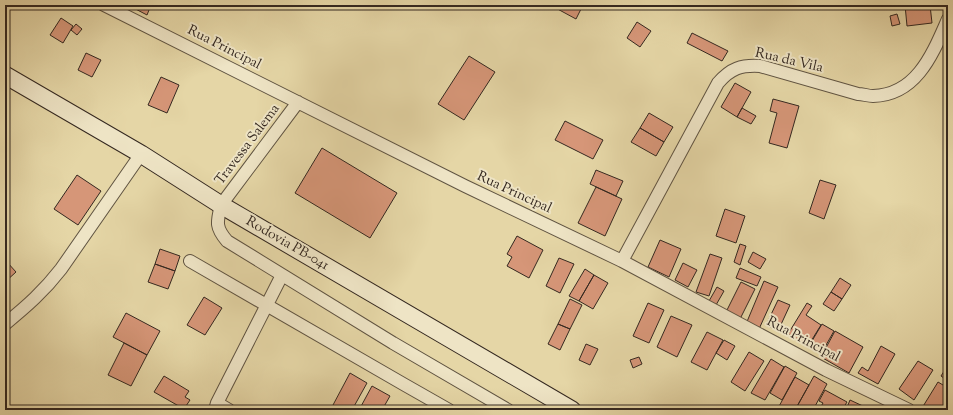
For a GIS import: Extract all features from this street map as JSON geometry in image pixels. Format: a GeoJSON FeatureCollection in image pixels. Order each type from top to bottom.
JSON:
{"type":"FeatureCollection","features":[{"type":"Feature","properties":{"kind":"main road","name":"Rodovia PB-041"},"geometry":{"type":"LineString","coordinates":[[5,75],[141,154],[221,205],[572,410]]}},
{"type":"Feature","properties":{"kind":"street","name":"Rua Principal"},"geometry":{"type":"LineString","coordinates":[[104,5],[465,186],[622,261],[826,370],[909,410]]}},
{"type":"Feature","properties":{"kind":"street","name":"Rua da Vila"},"geometry":{"type":"LineString","coordinates":[[622,261],[718,82],[724,76],[739,67],[748,65],[760,66],[858,94],[873,96],[886,94],[900,89],[918,74],[927,62],[939,40],[948,19]]}},
{"type":"Feature","properties":{"kind":"street","name":"Travessa Salema"},"geometry":{"type":"LineString","coordinates":[[221,205],[298,102]]}},
{"type":"Feature","properties":{"kind":"street"},"geometry":{"type":"LineString","coordinates":[[5,324],[40,294],[53,280],[141,154]]}},
{"type":"Feature","properties":{"kind":"street"},"geometry":{"type":"LineString","coordinates":[[221,205],[218,228],[221,235],[227,241],[393,343],[508,410]]}},
{"type":"Feature","properties":{"kind":"street"},"geometry":{"type":"LineString","coordinates":[[190,261],[449,410]]}},
{"type":"Feature","properties":{"kind":"street"},"geometry":{"type":"LineString","coordinates":[[229,410],[216,406],[282,275]]}},
{"type":"Feature","properties":{"kind":"building"},"geometry":{"type":"Polygon","coordinates":[[[128,5],[151,5],[147,15],[128,5]]]}},
{"type":"Feature","properties":{"kind":"building"},"geometry":{"type":"Polygon","coordinates":[[[552,5],[583,5],[576,19],[552,5]]]}},
{"type":"Feature","properties":{"kind":"building"},"geometry":{"type":"Polygon","coordinates":[[[905,5],[930,5],[932,23],[907,26],[905,5]]]}},
{"type":"Feature","properties":{"kind":"building"},"geometry":{"type":"Polygon","coordinates":[[[897,14],[900,24],[892,26],[890,16],[897,14]]]}},
{"type":"Feature","properties":{"kind":"building"},"geometry":{"type":"Polygon","coordinates":[[[61,18],[73,26],[63,43],[50,35],[61,18]]]}},
{"type":"Feature","properties":{"kind":"building"},"geometry":{"type":"Polygon","coordinates":[[[637,22],[651,31],[640,47],[627,38],[637,22]]]}},
{"type":"Feature","properties":{"kind":"building"},"geometry":{"type":"Polygon","coordinates":[[[76,24],[82,29],[77,35],[71,30],[76,24]]]}},
{"type":"Feature","properties":{"kind":"building"},"geometry":{"type":"Polygon","coordinates":[[[692,33],[728,51],[722,61],[687,43],[692,33]]]}},
{"type":"Feature","properties":{"kind":"building"},"geometry":{"type":"Polygon","coordinates":[[[86,53],[101,60],[92,77],[78,70],[86,53]]]}},
{"type":"Feature","properties":{"kind":"building"},"geometry":{"type":"Polygon","coordinates":[[[469,56],[495,72],[464,120],[438,104],[469,56]]]}},
{"type":"Feature","properties":{"kind":"building"},"geometry":{"type":"Polygon","coordinates":[[[161,77],[179,85],[167,113],[148,105],[161,77]]]}},
{"type":"Feature","properties":{"kind":"building"},"geometry":{"type":"Polygon","coordinates":[[[735,83],[751,92],[737,117],[721,107],[735,83]]]}},
{"type":"Feature","properties":{"kind":"building"},"geometry":{"type":"Polygon","coordinates":[[[773,99],[799,106],[787,148],[769,143],[777,113],[770,111],[773,99]]]}},
{"type":"Feature","properties":{"kind":"building"},"geometry":{"type":"Polygon","coordinates":[[[742,108],[756,116],[751,124],[737,117],[742,108]]]}},
{"type":"Feature","properties":{"kind":"building"},"geometry":{"type":"Polygon","coordinates":[[[649,113],[673,127],[664,142],[640,128],[649,113]]]}},
{"type":"Feature","properties":{"kind":"building"},"geometry":{"type":"Polygon","coordinates":[[[565,121],[603,140],[593,159],[555,140],[565,121]]]}},
{"type":"Feature","properties":{"kind":"building"},"geometry":{"type":"Polygon","coordinates":[[[640,128],[664,142],[656,156],[631,142],[640,128]]]}},
{"type":"Feature","properties":{"kind":"building"},"geometry":{"type":"Polygon","coordinates":[[[322,148],[397,193],[370,238],[295,193],[322,148]]]}},
{"type":"Feature","properties":{"kind":"building"},"geometry":{"type":"Polygon","coordinates":[[[596,170],[623,181],[616,196],[590,184],[596,170]]]}},
{"type":"Feature","properties":{"kind":"building"},"geometry":{"type":"Polygon","coordinates":[[[77,175],[101,191],[78,225],[54,209],[77,175]]]}},
{"type":"Feature","properties":{"kind":"building"},"geometry":{"type":"Polygon","coordinates":[[[820,180],[836,185],[824,219],[809,213],[820,180]]]}},
{"type":"Feature","properties":{"kind":"building"},"geometry":{"type":"Polygon","coordinates":[[[596,187],[622,199],[605,236],[578,223],[596,187]]]}},
{"type":"Feature","properties":{"kind":"building"},"geometry":{"type":"Polygon","coordinates":[[[725,209],[745,216],[736,243],[716,236],[725,209]]]}},
{"type":"Feature","properties":{"kind":"building"},"geometry":{"type":"Polygon","coordinates":[[[517,236],[543,250],[529,278],[507,266],[512,257],[507,254],[517,236]]]}},
{"type":"Feature","properties":{"kind":"building"},"geometry":{"type":"Polygon","coordinates":[[[660,240],[681,249],[669,277],[648,267],[660,240]]]}},
{"type":"Feature","properties":{"kind":"building"},"geometry":{"type":"Polygon","coordinates":[[[740,244],[746,246],[740,265],[734,262],[740,244]]]}},
{"type":"Feature","properties":{"kind":"building"},"geometry":{"type":"Polygon","coordinates":[[[160,249],[180,256],[175,271],[155,264],[160,249]]]}},
{"type":"Feature","properties":{"kind":"building"},"geometry":{"type":"Polygon","coordinates":[[[753,252],[766,259],[760,269],[748,262],[753,252]]]}},
{"type":"Feature","properties":{"kind":"building"},"geometry":{"type":"Polygon","coordinates":[[[710,254],[722,258],[709,296],[696,292],[710,254]]]}},
{"type":"Feature","properties":{"kind":"building"},"geometry":{"type":"Polygon","coordinates":[[[559,258],[574,264],[560,293],[546,286],[559,258]]]}},
{"type":"Feature","properties":{"kind":"building"},"geometry":{"type":"Polygon","coordinates":[[[7,262],[16,272],[5,282],[5,263],[7,262]]]}},
{"type":"Feature","properties":{"kind":"building"},"geometry":{"type":"Polygon","coordinates":[[[683,263],[697,270],[688,287],[675,280],[683,263]]]}},
{"type":"Feature","properties":{"kind":"building"},"geometry":{"type":"Polygon","coordinates":[[[155,264],[175,271],[168,289],[148,282],[155,264]]]}},
{"type":"Feature","properties":{"kind":"building"},"geometry":{"type":"Polygon","coordinates":[[[740,268],[761,277],[757,286],[736,278],[740,268]]]}},
{"type":"Feature","properties":{"kind":"building"},"geometry":{"type":"Polygon","coordinates":[[[585,269],[594,275],[579,301],[569,296],[585,269]]]}},
{"type":"Feature","properties":{"kind":"building"},"geometry":{"type":"Polygon","coordinates":[[[594,275],[608,283],[593,309],[579,301],[594,275]]]}},
{"type":"Feature","properties":{"kind":"building"},"geometry":{"type":"Polygon","coordinates":[[[840,278],[851,285],[842,299],[831,292],[840,278]]]}},
{"type":"Feature","properties":{"kind":"building"},"geometry":{"type":"Polygon","coordinates":[[[764,281],[778,287],[759,329],[746,324],[764,281]]]}},
{"type":"Feature","properties":{"kind":"building"},"geometry":{"type":"Polygon","coordinates":[[[741,282],[755,289],[739,321],[725,314],[741,282]]]}},
{"type":"Feature","properties":{"kind":"building"},"geometry":{"type":"Polygon","coordinates":[[[717,287],[724,291],[716,305],[709,301],[717,287]]]}},
{"type":"Feature","properties":{"kind":"building"},"geometry":{"type":"Polygon","coordinates":[[[831,292],[842,299],[834,311],[823,304],[831,292]]]}},
{"type":"Feature","properties":{"kind":"building"},"geometry":{"type":"Polygon","coordinates":[[[204,297],[222,308],[205,335],[187,325],[204,297]]]}},
{"type":"Feature","properties":{"kind":"building"},"geometry":{"type":"Polygon","coordinates":[[[570,299],[582,305],[570,329],[558,324],[570,299]]]}},
{"type":"Feature","properties":{"kind":"building"},"geometry":{"type":"Polygon","coordinates":[[[778,300],[790,305],[778,331],[766,325],[778,300]]]}},
{"type":"Feature","properties":{"kind":"building"},"geometry":{"type":"Polygon","coordinates":[[[648,303],[664,310],[649,343],[633,336],[648,303]]]}},
{"type":"Feature","properties":{"kind":"building"},"geometry":{"type":"Polygon","coordinates":[[[807,303],[812,306],[806,315],[821,325],[808,346],[788,334],[807,303]]]}},
{"type":"Feature","properties":{"kind":"building"},"geometry":{"type":"Polygon","coordinates":[[[126,313],[160,331],[147,355],[113,337],[126,313]]]}},
{"type":"Feature","properties":{"kind":"building"},"geometry":{"type":"Polygon","coordinates":[[[671,316],[692,325],[677,357],[657,347],[671,316]]]}},
{"type":"Feature","properties":{"kind":"building"},"geometry":{"type":"Polygon","coordinates":[[[558,324],[570,329],[560,350],[548,344],[558,324]]]}},
{"type":"Feature","properties":{"kind":"building"},"geometry":{"type":"Polygon","coordinates":[[[822,324],[834,331],[821,354],[809,346],[822,324]]]}},
{"type":"Feature","properties":{"kind":"building"},"geometry":{"type":"Polygon","coordinates":[[[835,331],[863,347],[849,373],[821,357],[835,331]]]}},
{"type":"Feature","properties":{"kind":"building"},"geometry":{"type":"Polygon","coordinates":[[[707,332],[723,340],[707,370],[691,362],[707,332]]]}},
{"type":"Feature","properties":{"kind":"building"},"geometry":{"type":"Polygon","coordinates":[[[724,340],[735,346],[727,360],[716,353],[724,340]]]}},
{"type":"Feature","properties":{"kind":"building"},"geometry":{"type":"Polygon","coordinates":[[[124,343],[147,355],[131,386],[108,375],[124,343]]]}},
{"type":"Feature","properties":{"kind":"building"},"geometry":{"type":"Polygon","coordinates":[[[586,344],[598,349],[590,365],[579,360],[586,344]]]}},
{"type":"Feature","properties":{"kind":"building"},"geometry":{"type":"Polygon","coordinates":[[[881,346],[895,354],[878,384],[858,373],[862,367],[868,371],[881,346]]]}},
{"type":"Feature","properties":{"kind":"building"},"geometry":{"type":"Polygon","coordinates":[[[749,352],[764,361],[745,391],[731,382],[749,352]]]}},
{"type":"Feature","properties":{"kind":"building"},"geometry":{"type":"Polygon","coordinates":[[[639,357],[642,364],[633,368],[630,360],[639,357]]]}},
{"type":"Feature","properties":{"kind":"building"},"geometry":{"type":"Polygon","coordinates":[[[771,359],[784,367],[765,400],[751,393],[771,359]]]}},
{"type":"Feature","properties":{"kind":"building"},"geometry":{"type":"Polygon","coordinates":[[[918,361],[933,370],[914,400],[899,389],[918,361]]]}},
{"type":"Feature","properties":{"kind":"building"},"geometry":{"type":"Polygon","coordinates":[[[948,365],[948,381],[941,376],[948,365]]]}},
{"type":"Feature","properties":{"kind":"building"},"geometry":{"type":"Polygon","coordinates":[[[785,366],[797,373],[782,400],[770,393],[785,366]]]}},
{"type":"Feature","properties":{"kind":"building"},"geometry":{"type":"Polygon","coordinates":[[[350,373],[367,383],[352,410],[342,410],[333,405],[350,373]]]}},
{"type":"Feature","properties":{"kind":"building"},"geometry":{"type":"Polygon","coordinates":[[[164,376],[189,391],[185,397],[190,400],[184,409],[154,392],[164,376]]]}},
{"type":"Feature","properties":{"kind":"building"},"geometry":{"type":"Polygon","coordinates":[[[814,376],[827,384],[813,410],[795,410],[814,376]]]}},
{"type":"Feature","properties":{"kind":"building"},"geometry":{"type":"Polygon","coordinates":[[[795,377],[809,385],[795,410],[777,410],[795,377]]]}},
{"type":"Feature","properties":{"kind":"building"},"geometry":{"type":"Polygon","coordinates":[[[938,382],[948,388],[948,399],[941,410],[926,410],[922,408],[938,382]]]}},
{"type":"Feature","properties":{"kind":"building"},"geometry":{"type":"Polygon","coordinates":[[[372,386],[390,396],[382,410],[359,410],[372,386]]]}},
{"type":"Feature","properties":{"kind":"building"},"geometry":{"type":"Polygon","coordinates":[[[825,390],[847,402],[842,410],[819,410],[823,403],[819,401],[825,390]]]}},
{"type":"Feature","properties":{"kind":"building"},"geometry":{"type":"Polygon","coordinates":[[[850,400],[865,407],[864,410],[846,410],[850,400]]]}}]}
